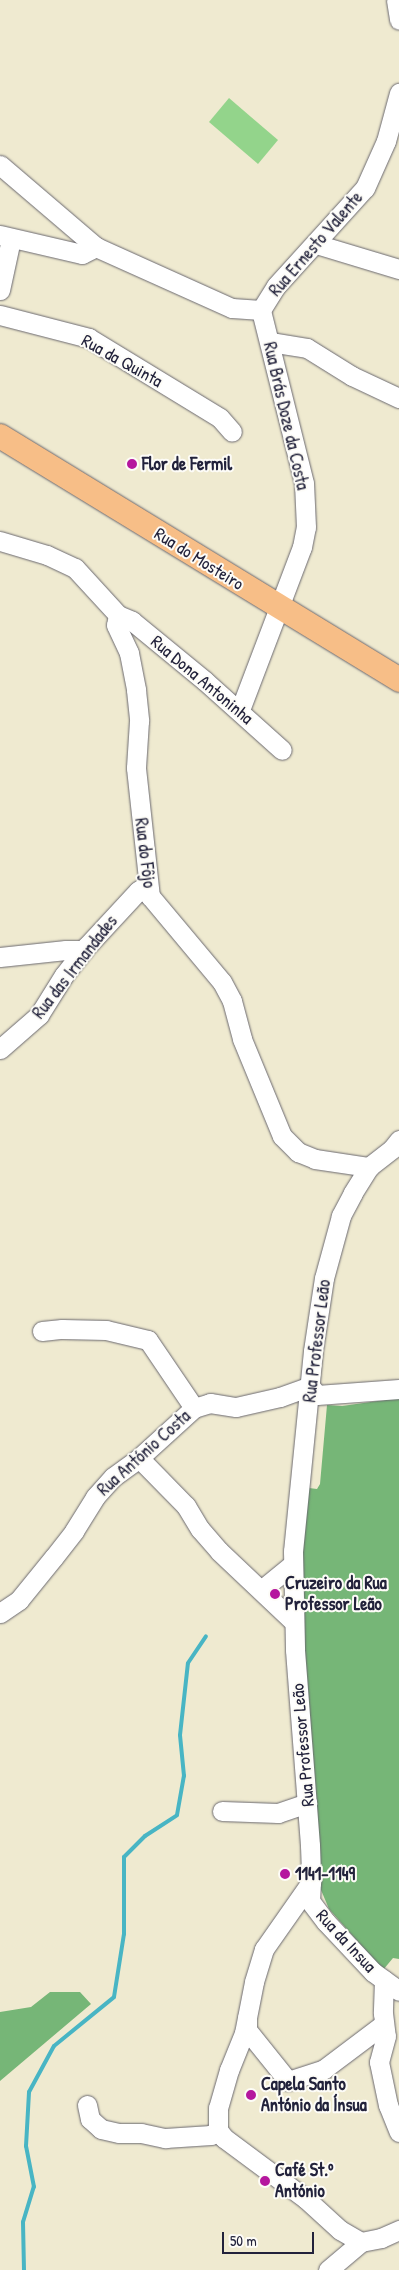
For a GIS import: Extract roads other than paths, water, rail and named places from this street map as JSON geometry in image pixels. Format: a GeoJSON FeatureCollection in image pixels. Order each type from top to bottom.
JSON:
{"type":"FeatureCollection","features":[{"type":"Feature","properties":{"kind":"main road","name":"Rua do Mosteiro"},"geometry":{"type":"LineString","coordinates":[[0,436],[399,680]]}},
{"type":"Feature","properties":{"kind":"street"},"geometry":{"type":"LineString","coordinates":[[396,0],[399,20]]}},
{"type":"Feature","properties":{"kind":"street","name":"Rua Ernesto Valente"},"geometry":{"type":"LineString","coordinates":[[261,310],[276,286],[365,188],[386,141],[399,93]]}},
{"type":"Feature","properties":{"kind":"street"},"geometry":{"type":"LineString","coordinates":[[0,165],[96,247],[232,308],[261,310]]}},
{"type":"Feature","properties":{"kind":"street"},"geometry":{"type":"LineString","coordinates":[[0,290],[6,237],[82,254],[96,247]]}},
{"type":"Feature","properties":{"kind":"street"},"geometry":{"type":"LineString","coordinates":[[316,244],[399,270]]}},
{"type":"Feature","properties":{"kind":"street","name":"Rua Brás Doze da Costa"},"geometry":{"type":"LineString","coordinates":[[240,710],[302,546],[306,527],[304,484],[261,310]]}},
{"type":"Feature","properties":{"kind":"street","name":"Rua da Quinta"},"geometry":{"type":"LineString","coordinates":[[0,315],[89,338],[220,418],[232,432]]}},
{"type":"Feature","properties":{"kind":"street"},"geometry":{"type":"LineString","coordinates":[[270,342],[307,348],[352,376],[399,398]]}},
{"type":"Feature","properties":{"kind":"street"},"geometry":{"type":"LineString","coordinates":[[0,541],[47,555],[75,568],[118,615]]}},
{"type":"Feature","properties":{"kind":"street","name":"Rua Dona Antoninha"},"geometry":{"type":"LineString","coordinates":[[118,615],[132,621],[240,710],[282,750]]}},
{"type":"Feature","properties":{"kind":"street","name":"Rua do Fôjo"},"geometry":{"type":"LineString","coordinates":[[118,615],[116,624],[130,653],[136,690],[138,721],[136,768],[150,896],[222,982],[232,1001],[242,1039],[282,1136],[298,1152],[315,1158],[369,1167]]}},
{"type":"Feature","properties":{"kind":"street","name":"Rua das Irmandades"},"geometry":{"type":"LineString","coordinates":[[0,1049],[39,1015],[64,975],[84,950],[138,891],[148,884]]}},
{"type":"Feature","properties":{"kind":"street"},"geometry":{"type":"LineString","coordinates":[[0,957],[84,950]]}},
{"type":"Feature","properties":{"kind":"street","name":"Rua Professor Leão"},"geometry":{"type":"LineString","coordinates":[[311,1882],[294,1622],[293,1564],[310,1386],[324,1278],[341,1216],[369,1167],[392,1149],[399,1140]]}},
{"type":"Feature","properties":{"kind":"street"},"geometry":{"type":"LineString","coordinates":[[42,1331],[62,1329],[106,1330],[148,1340],[194,1408]]}},
{"type":"Feature","properties":{"kind":"street"},"geometry":{"type":"LineString","coordinates":[[310,1386],[317,1395],[399,1389]]}},
{"type":"Feature","properties":{"kind":"street","name":"Rua António Costa"},"geometry":{"type":"LineString","coordinates":[[0,1613],[19,1600],[54,1558],[101,1490],[113,1477],[139,1458],[194,1408],[210,1404],[236,1407],[280,1397],[310,1386]]}},
{"type":"Feature","properties":{"kind":"street"},"geometry":{"type":"LineString","coordinates":[[139,1458],[186,1506],[200,1529],[219,1551],[294,1622]]}},
{"type":"Feature","properties":{"kind":"street"},"geometry":{"type":"LineString","coordinates":[[261,1590],[293,1564]]}},
{"type":"Feature","properties":{"kind":"street"},"geometry":{"type":"LineString","coordinates":[[222,1811],[278,1812],[307,1803]]}},
{"type":"Feature","properties":{"kind":"street"},"geometry":{"type":"LineString","coordinates":[[311,1882],[264,1949],[244,2033],[229,2070],[218,2108],[218,2130],[224,2138],[306,2199],[340,2230],[361,2242]]}},
{"type":"Feature","properties":{"kind":"street","name":"Rua da Insua"},"geometry":{"type":"LineString","coordinates":[[311,1882],[310,1901],[373,1972],[392,1986]]}},
{"type":"Feature","properties":{"kind":"street"},"geometry":{"type":"LineString","coordinates":[[392,1986],[384,2024],[386,2036],[379,2062],[388,2105],[399,2132]]}},
{"type":"Feature","properties":{"kind":"street"},"geometry":{"type":"LineString","coordinates":[[247,2014],[247,2030],[288,2081],[324,2069],[384,2024]]}},
{"type":"Feature","properties":{"kind":"street"},"geometry":{"type":"LineString","coordinates":[[87,2105],[90,2119],[101,2129],[119,2133],[165,2138],[211,2136],[218,2130]]}},
{"type":"Feature","properties":{"kind":"street"},"geometry":{"type":"LineString","coordinates":[[328,2270],[361,2242],[381,2238],[399,2230]]}},
{"type":"Feature","properties":{"kind":"waterway"},"geometry":{"type":"LineString","coordinates":[[24,2270],[23,2222],[34,2187],[26,2146],[29,2092],[54,2046],[114,1997],[124,1934],[124,1857],[145,1836],[177,1815],[184,1776],[180,1735],[188,1663],[206,1636]]}},
{"type":"Feature","properties":{"kind":"place","name":"Flor de Fermil"},"geometry":{"type":"Point","coordinates":[132,464]}},
{"type":"Feature","properties":{"kind":"place","name":"Cruzeiro da Rua Professor Leão"},"geometry":{"type":"Point","coordinates":[275,1594]}},
{"type":"Feature","properties":{"kind":"place","name":"1141-1149"},"geometry":{"type":"Point","coordinates":[285,1874]}},
{"type":"Feature","properties":{"kind":"place","name":"Capela Santo António da Ínsua"},"geometry":{"type":"Point","coordinates":[251,2095]}},
{"type":"Feature","properties":{"kind":"place","name":"Café St.º António"},"geometry":{"type":"Point","coordinates":[265,2181]}}]}
